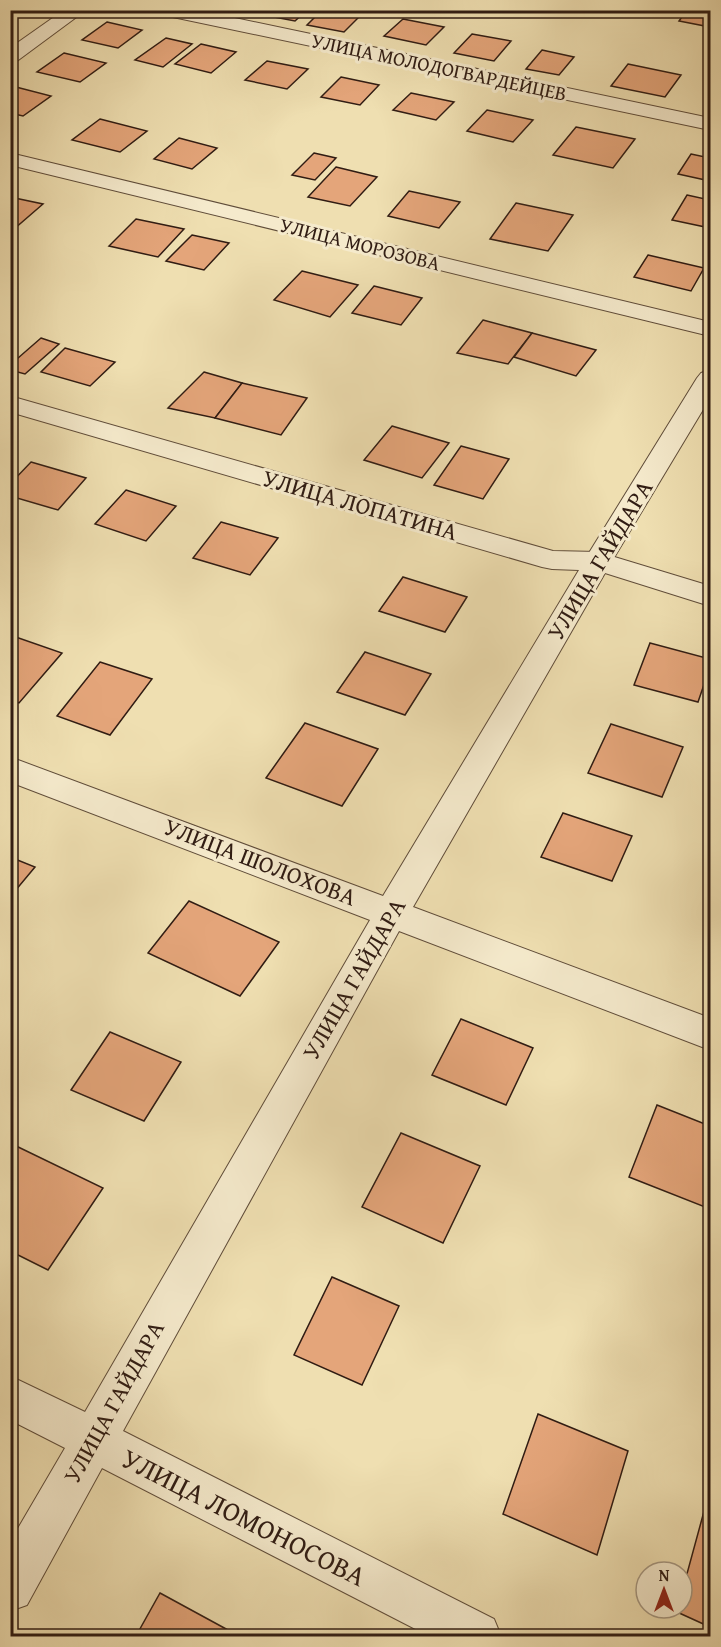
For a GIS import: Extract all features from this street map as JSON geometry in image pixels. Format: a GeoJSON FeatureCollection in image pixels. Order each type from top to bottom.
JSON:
{"type":"FeatureCollection","features":[{"type":"Feature","properties":{"kind":"street"},"geometry":{"type":"LineString","coordinates":[[10,57],[77,10]]}},
{"type":"Feature","properties":{"kind":"street","name":"УЛИЦА МОЛОДОГВАРДЕЙЦЕВ"},"geometry":{"type":"LineString","coordinates":[[168,10],[711,124]]}},
{"type":"Feature","properties":{"kind":"street","name":"УЛИЦА МОРОЗОВА"},"geometry":{"type":"LineString","coordinates":[[10,159],[711,329]]}},
{"type":"Feature","properties":{"kind":"street","name":"УЛИЦА ГАЙДАРА"},"geometry":{"type":"LineString","coordinates":[[10,1588],[392,912],[598,561],[711,378]]}},
{"type":"Feature","properties":{"kind":"street","name":"УЛИЦА ЛОПАТИНА"},"geometry":{"type":"LineString","coordinates":[[10,404],[552,560],[598,561],[711,596]]}},
{"type":"Feature","properties":{"kind":"street","name":"УЛИЦА ШОЛОХОВА"},"geometry":{"type":"LineString","coordinates":[[10,769],[711,1034]]}},
{"type":"Feature","properties":{"kind":"street","name":"УЛИЦА ЛОМОНОСОВА"},"geometry":{"type":"LineString","coordinates":[[10,1397],[477,1636]]}},
{"type":"Feature","properties":{"kind":"building"},"geometry":{"type":"Polygon","coordinates":[[[256,10],[307,10],[295,21],[253,13],[256,10]]]}},
{"type":"Feature","properties":{"kind":"building"},"geometry":{"type":"Polygon","coordinates":[[[322,10],[345,10],[362,14],[344,32],[307,25],[322,10]]]}},
{"type":"Feature","properties":{"kind":"building"},"geometry":{"type":"Polygon","coordinates":[[[687,10],[710,10],[710,27],[679,21],[687,10]]]}},
{"type":"Feature","properties":{"kind":"building"},"geometry":{"type":"Polygon","coordinates":[[[403,19],[444,27],[426,45],[384,36],[403,19]]]}},
{"type":"Feature","properties":{"kind":"building"},"geometry":{"type":"Polygon","coordinates":[[[107,22],[142,30],[118,48],[82,40],[107,22]]]}},
{"type":"Feature","properties":{"kind":"building"},"geometry":{"type":"Polygon","coordinates":[[[472,34],[511,41],[494,61],[454,53],[472,34]]]}},
{"type":"Feature","properties":{"kind":"building"},"geometry":{"type":"Polygon","coordinates":[[[166,38],[192,44],[163,67],[135,60],[166,38]]]}},
{"type":"Feature","properties":{"kind":"building"},"geometry":{"type":"Polygon","coordinates":[[[201,44],[236,52],[211,73],[175,64],[201,44]]]}},
{"type":"Feature","properties":{"kind":"building"},"geometry":{"type":"Polygon","coordinates":[[[542,50],[574,57],[559,75],[526,69],[542,50]]]}},
{"type":"Feature","properties":{"kind":"building"},"geometry":{"type":"Polygon","coordinates":[[[64,53],[106,63],[80,82],[37,72],[64,53]]]}},
{"type":"Feature","properties":{"kind":"building"},"geometry":{"type":"Polygon","coordinates":[[[267,61],[308,69],[287,89],[245,80],[267,61]]]}},
{"type":"Feature","properties":{"kind":"building"},"geometry":{"type":"Polygon","coordinates":[[[628,64],[681,75],[665,97],[611,86],[628,64]]]}},
{"type":"Feature","properties":{"kind":"building"},"geometry":{"type":"Polygon","coordinates":[[[341,77],[379,85],[360,105],[321,97],[341,77]]]}},
{"type":"Feature","properties":{"kind":"building"},"geometry":{"type":"Polygon","coordinates":[[[16,87],[51,96],[23,116],[10,113],[10,91],[16,87]]]}},
{"type":"Feature","properties":{"kind":"building"},"geometry":{"type":"Polygon","coordinates":[[[411,93],[454,102],[436,120],[393,110],[411,93]]]}},
{"type":"Feature","properties":{"kind":"building"},"geometry":{"type":"Polygon","coordinates":[[[487,110],[533,120],[513,142],[467,131],[487,110]]]}},
{"type":"Feature","properties":{"kind":"building"},"geometry":{"type":"Polygon","coordinates":[[[100,119],[147,131],[120,152],[72,140],[100,119]]]}},
{"type":"Feature","properties":{"kind":"building"},"geometry":{"type":"Polygon","coordinates":[[[576,127],[635,139],[613,168],[553,155],[576,127]]]}},
{"type":"Feature","properties":{"kind":"building"},"geometry":{"type":"Polygon","coordinates":[[[179,138],[217,148],[192,169],[154,159],[179,138]]]}},
{"type":"Feature","properties":{"kind":"building"},"geometry":{"type":"Polygon","coordinates":[[[314,153],[336,158],[315,180],[292,175],[314,153]]]}},
{"type":"Feature","properties":{"kind":"building"},"geometry":{"type":"Polygon","coordinates":[[[691,154],[710,158],[710,181],[678,174],[691,154]]]}},
{"type":"Feature","properties":{"kind":"building"},"geometry":{"type":"Polygon","coordinates":[[[336,167],[377,177],[350,206],[308,197],[336,167]]]}},
{"type":"Feature","properties":{"kind":"building"},"geometry":{"type":"Polygon","coordinates":[[[409,191],[460,202],[439,228],[388,216],[409,191]]]}},
{"type":"Feature","properties":{"kind":"building"},"geometry":{"type":"Polygon","coordinates":[[[687,195],[710,200],[710,228],[672,220],[687,195]]]}},
{"type":"Feature","properties":{"kind":"building"},"geometry":{"type":"Polygon","coordinates":[[[10,197],[43,204],[14,229],[10,229],[10,197]]]}},
{"type":"Feature","properties":{"kind":"building"},"geometry":{"type":"Polygon","coordinates":[[[516,203],[573,215],[548,251],[490,239],[516,203]]]}},
{"type":"Feature","properties":{"kind":"building"},"geometry":{"type":"Polygon","coordinates":[[[136,219],[184,229],[158,257],[109,246],[136,219]]]}},
{"type":"Feature","properties":{"kind":"building"},"geometry":{"type":"Polygon","coordinates":[[[192,235],[229,243],[204,270],[166,261],[192,235]]]}},
{"type":"Feature","properties":{"kind":"building"},"geometry":{"type":"Polygon","coordinates":[[[648,255],[704,268],[691,291],[634,277],[648,255]]]}},
{"type":"Feature","properties":{"kind":"building"},"geometry":{"type":"Polygon","coordinates":[[[302,271],[358,285],[330,317],[274,300],[302,271]]]}},
{"type":"Feature","properties":{"kind":"building"},"geometry":{"type":"Polygon","coordinates":[[[374,286],[422,298],[401,325],[352,313],[374,286]]]}},
{"type":"Feature","properties":{"kind":"building"},"geometry":{"type":"Polygon","coordinates":[[[483,320],[532,333],[508,364],[457,353],[483,320]]]}},
{"type":"Feature","properties":{"kind":"building"},"geometry":{"type":"Polygon","coordinates":[[[532,333],[596,350],[576,376],[514,357],[532,333]]]}},
{"type":"Feature","properties":{"kind":"building"},"geometry":{"type":"Polygon","coordinates":[[[41,338],[59,344],[25,374],[10,370],[10,365],[41,338]]]}},
{"type":"Feature","properties":{"kind":"building"},"geometry":{"type":"Polygon","coordinates":[[[65,348],[115,362],[90,386],[41,372],[65,348]]]}},
{"type":"Feature","properties":{"kind":"building"},"geometry":{"type":"Polygon","coordinates":[[[204,372],[242,383],[215,418],[168,408],[204,372]]]}},
{"type":"Feature","properties":{"kind":"building"},"geometry":{"type":"Polygon","coordinates":[[[242,383],[307,398],[281,435],[215,418],[242,383]]]}},
{"type":"Feature","properties":{"kind":"building"},"geometry":{"type":"Polygon","coordinates":[[[392,426],[449,443],[422,478],[364,460],[392,426]]]}},
{"type":"Feature","properties":{"kind":"building"},"geometry":{"type":"Polygon","coordinates":[[[461,446],[509,459],[483,499],[434,485],[461,446]]]}},
{"type":"Feature","properties":{"kind":"building"},"geometry":{"type":"Polygon","coordinates":[[[31,462],[86,478],[58,510],[10,496],[10,484],[31,462]]]}},
{"type":"Feature","properties":{"kind":"building"},"geometry":{"type":"Polygon","coordinates":[[[126,490],[176,506],[146,541],[95,524],[126,490]]]}},
{"type":"Feature","properties":{"kind":"building"},"geometry":{"type":"Polygon","coordinates":[[[221,522],[278,538],[250,575],[193,558],[221,522]]]}},
{"type":"Feature","properties":{"kind":"building"},"geometry":{"type":"Polygon","coordinates":[[[403,577],[467,597],[445,632],[379,611],[403,577]]]}},
{"type":"Feature","properties":{"kind":"building"},"geometry":{"type":"Polygon","coordinates":[[[10,635],[62,653],[19,703],[10,700],[10,635]]]}},
{"type":"Feature","properties":{"kind":"building"},"geometry":{"type":"Polygon","coordinates":[[[650,643],[710,659],[710,667],[698,702],[634,685],[650,643]]]}},
{"type":"Feature","properties":{"kind":"building"},"geometry":{"type":"Polygon","coordinates":[[[365,652],[431,674],[405,715],[337,692],[365,652]]]}},
{"type":"Feature","properties":{"kind":"building"},"geometry":{"type":"Polygon","coordinates":[[[100,662],[152,679],[110,735],[57,716],[100,662]]]}},
{"type":"Feature","properties":{"kind":"building"},"geometry":{"type":"Polygon","coordinates":[[[305,723],[378,749],[342,806],[266,778],[305,723]]]}},
{"type":"Feature","properties":{"kind":"building"},"geometry":{"type":"Polygon","coordinates":[[[611,724],[683,747],[662,797],[588,773],[611,724]]]}},
{"type":"Feature","properties":{"kind":"building"},"geometry":{"type":"Polygon","coordinates":[[[563,813],[632,836],[612,881],[541,857],[563,813]]]}},
{"type":"Feature","properties":{"kind":"building"},"geometry":{"type":"Polygon","coordinates":[[[10,857],[35,867],[10,897],[10,857]]]}},
{"type":"Feature","properties":{"kind":"building"},"geometry":{"type":"Polygon","coordinates":[[[189,901],[279,942],[240,996],[148,953],[189,901]]]}},
{"type":"Feature","properties":{"kind":"building"},"geometry":{"type":"Polygon","coordinates":[[[461,1019],[533,1048],[506,1105],[432,1075],[461,1019]]]}},
{"type":"Feature","properties":{"kind":"building"},"geometry":{"type":"Polygon","coordinates":[[[110,1032],[181,1062],[144,1121],[71,1090],[110,1032]]]}},
{"type":"Feature","properties":{"kind":"building"},"geometry":{"type":"Polygon","coordinates":[[[657,1105],[710,1126],[710,1209],[629,1177],[657,1105]]]}},
{"type":"Feature","properties":{"kind":"building"},"geometry":{"type":"Polygon","coordinates":[[[401,1133],[480,1166],[443,1243],[362,1207],[401,1133]]]}},
{"type":"Feature","properties":{"kind":"building"},"geometry":{"type":"Polygon","coordinates":[[[12,1144],[103,1188],[48,1270],[10,1251],[12,1144]]]}},
{"type":"Feature","properties":{"kind":"building"},"geometry":{"type":"Polygon","coordinates":[[[332,1277],[399,1306],[362,1385],[294,1355],[332,1277]]]}},
{"type":"Feature","properties":{"kind":"building"},"geometry":{"type":"Polygon","coordinates":[[[538,1414],[628,1451],[597,1555],[503,1514],[538,1414]]]}},
{"type":"Feature","properties":{"kind":"building"},"geometry":{"type":"Polygon","coordinates":[[[710,1493],[710,1627],[694,1620],[694,1560],[691,1560],[710,1493]]]}},
{"type":"Feature","properties":{"kind":"building"},"geometry":{"type":"Polygon","coordinates":[[[160,1593],[239,1636],[136,1636],[160,1593]]]}}]}
